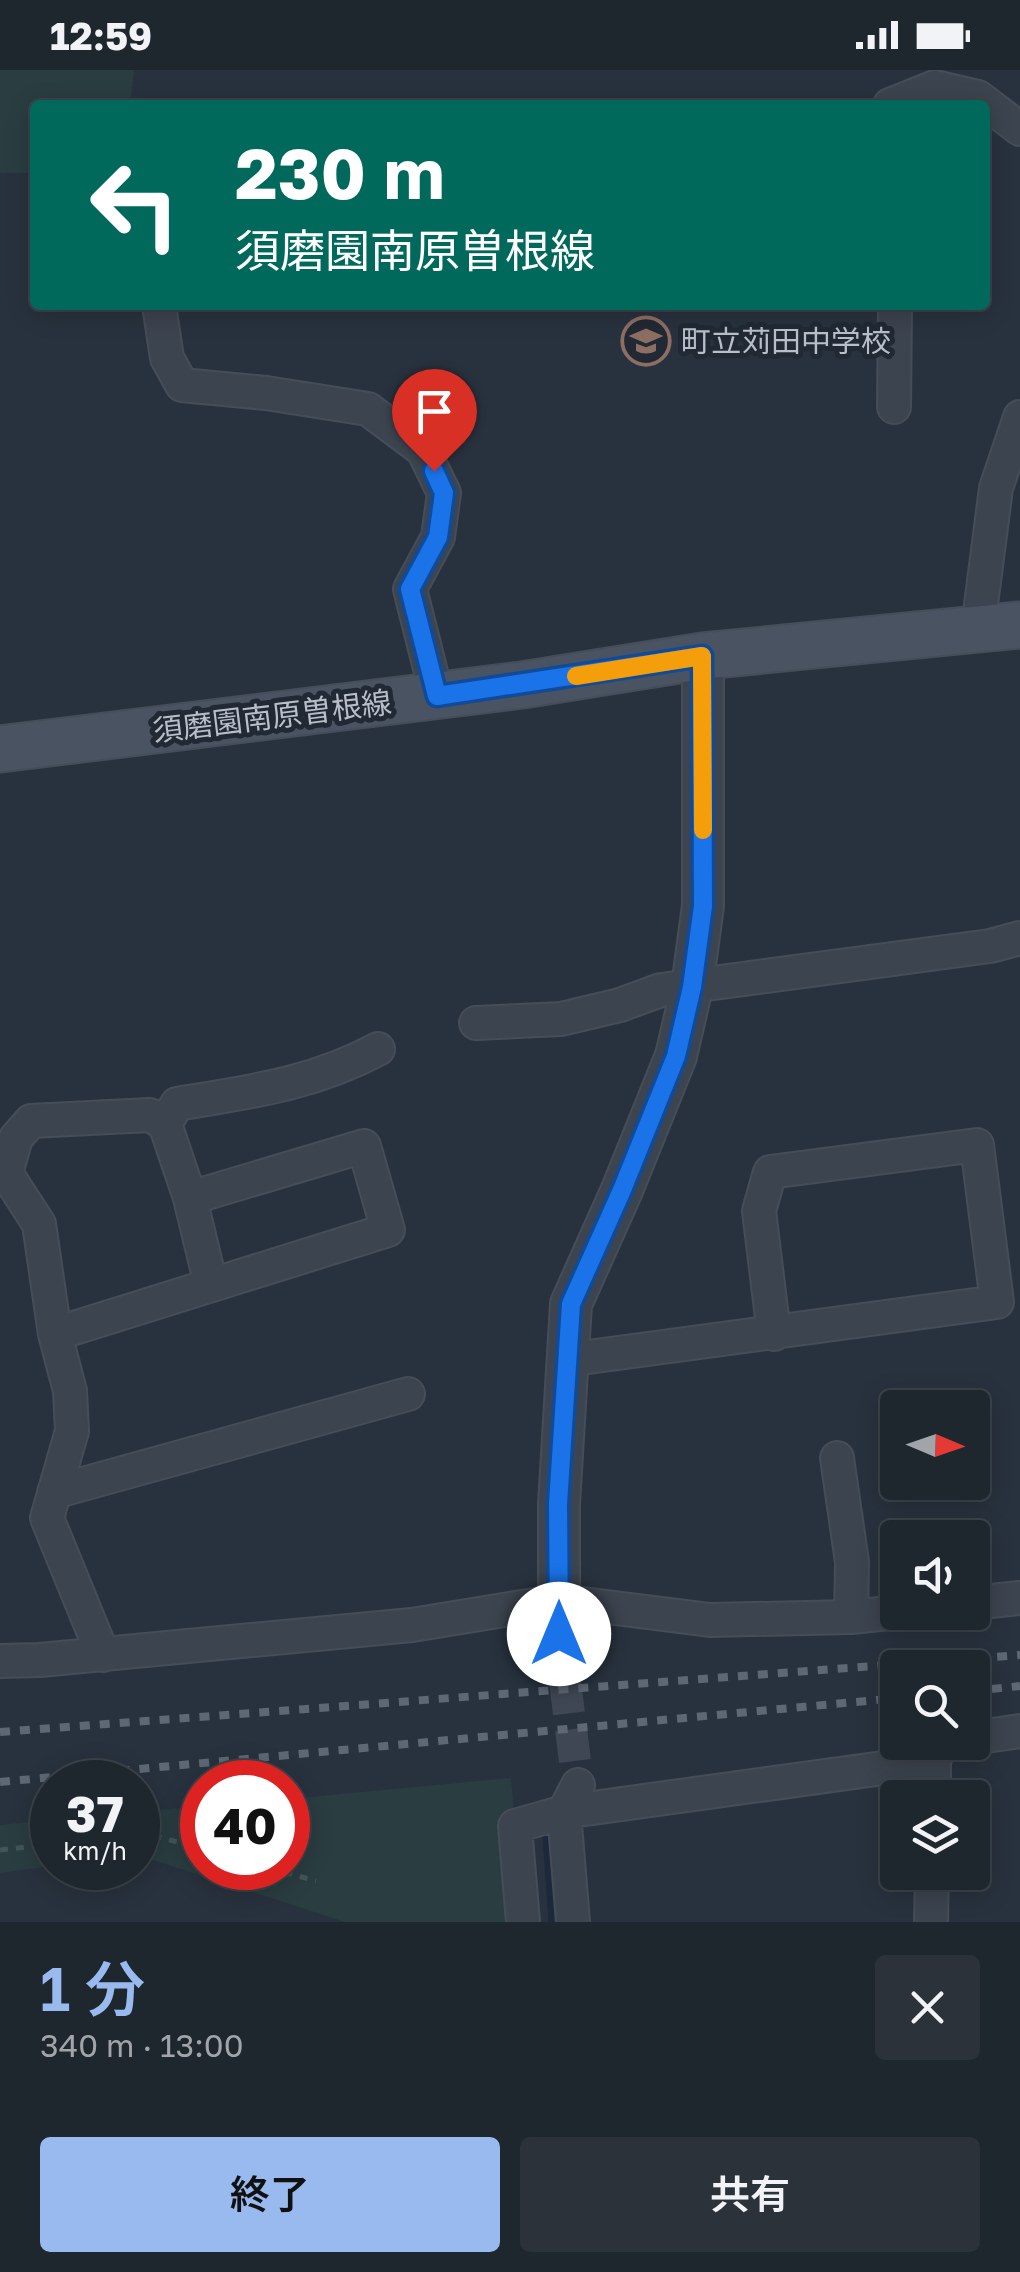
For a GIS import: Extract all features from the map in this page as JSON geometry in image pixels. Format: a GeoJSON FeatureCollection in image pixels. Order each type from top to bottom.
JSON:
{"type":"FeatureCollection","features":[{"type":"Feature","properties":{"kind":"main road","name":"須磨園南原曽根線"},"geometry":{"type":"LineString","coordinates":[[0,749],[437,696],[702,656],[999,627]]}},
{"type":"Feature","properties":{"kind":"street"},"geometry":{"type":"LineString","coordinates":[[902,100],[935,86],[983,100]]}},
{"type":"Feature","properties":{"kind":"street"},"geometry":{"type":"LineString","coordinates":[[990,105],[1020,129]]}},
{"type":"Feature","properties":{"kind":"street"},"geometry":{"type":"LineString","coordinates":[[161,310],[168,358],[182,385],[368,409],[422,450],[444,493],[438,537],[410,589],[437,696]]}},
{"type":"Feature","properties":{"kind":"street"},"geometry":{"type":"LineString","coordinates":[[894,407],[895,310]]}},
{"type":"Feature","properties":{"kind":"street"},"geometry":{"type":"LineString","coordinates":[[999,627],[996,488],[1020,417]]}},
{"type":"Feature","properties":{"kind":"street"},"geometry":{"type":"LineString","coordinates":[[559,1618],[558,1504],[571,1304],[676,1056],[692,987],[703,906],[702,656]]}},
{"type":"Feature","properties":{"kind":"street"},"geometry":{"type":"LineString","coordinates":[[476,1022],[560,1019],[662,990],[990,946],[1020,938]]}},
{"type":"Feature","properties":{"kind":"street"},"geometry":{"type":"LineString","coordinates":[[165,1124],[177,1104],[276,1088],[340,1070],[378,1049]]}},
{"type":"Feature","properties":{"kind":"street"},"geometry":{"type":"LineString","coordinates":[[104,1654],[47,1518],[72,1431],[70,1391],[55,1334],[39,1224],[6,1173],[16,1138],[31,1121],[150,1115],[165,1124],[190,1198],[211,1285]]}},
{"type":"Feature","properties":{"kind":"street"},"geometry":{"type":"LineString","coordinates":[[566,1360],[774,1334],[997,1302],[977,1145],[770,1172],[759,1211],[774,1334]]}},
{"type":"Feature","properties":{"kind":"street"},"geometry":{"type":"LineString","coordinates":[[55,1334],[388,1230],[364,1146],[190,1198]]}},
{"type":"Feature","properties":{"kind":"street"},"geometry":{"type":"LineString","coordinates":[[54,1492],[408,1394]]}},
{"type":"Feature","properties":{"kind":"street"},"geometry":{"type":"LineString","coordinates":[[837,1458],[852,1562],[852,1617]]}},
{"type":"Feature","properties":{"kind":"street"},"geometry":{"type":"LineString","coordinates":[[990,1602],[1020,1598]]}},
{"type":"Feature","properties":{"kind":"street"},"geometry":{"type":"LineString","coordinates":[[0,1661],[412,1625],[559,1618],[710,1620],[880,1614]]}},
{"type":"Feature","properties":{"kind":"street"},"geometry":{"type":"LineString","coordinates":[[990,1735],[1020,1731]]}},
{"type":"Feature","properties":{"kind":"street"},"geometry":{"type":"LineString","coordinates":[[523,1922],[515,1826],[571,1799],[880,1759]]}},
{"type":"Feature","properties":{"kind":"street"},"geometry":{"type":"LineString","coordinates":[[571,1799],[573,1922]]}},
{"type":"Feature","properties":{"kind":"street"},"geometry":{"type":"LineString","coordinates":[[932,1890],[932,1922]]}},
{"type":"Feature","properties":{"kind":"path"},"geometry":{"type":"LineString","coordinates":[[0,1850],[30,1847]]}},
{"type":"Feature","properties":{"kind":"path"},"geometry":{"type":"LineString","coordinates":[[310,1879],[316,1881]]}},
{"type":"Feature","properties":{"kind":"shaded area"},"geometry":{"type":"Polygon","coordinates":[[[0,70],[134,70],[131,100],[30,100],[30,173],[0,173],[0,70]]]}},
{"type":"Feature","properties":{"kind":"shaded area"},"geometry":{"type":"Polygon","coordinates":[[[511,1778],[523,1922],[345,1922],[246,1890],[310,1890],[310,1797],[511,1778]]]}},
{"type":"Feature","properties":{"kind":"shaded area"},"geometry":{"type":"Polygon","coordinates":[[[180,1808],[180,1869],[160,1862],[160,1810],[180,1808]]]}},
{"type":"Feature","properties":{"kind":"shaded area"},"geometry":{"type":"Polygon","coordinates":[[[30,1822],[30,1869],[0,1873],[0,1825],[30,1822]]]}},
{"type":"Feature","properties":{"kind":"waterway"},"geometry":{"type":"LineString","coordinates":[[546,1825],[553,1922]]}},
{"type":"Feature","properties":{"kind":"tunnel"},"geometry":{"type":"LineString","coordinates":[[559,1634],[578,1785]]}},
{"type":"Feature","properties":{"kind":"railway"},"geometry":{"type":"LineString","coordinates":[[0,1732],[1020,1655]]}},
{"type":"Feature","properties":{"kind":"railway"},"geometry":{"type":"LineString","coordinates":[[990,1689],[1020,1686]]}},
{"type":"Feature","properties":{"kind":"railway"},"geometry":{"type":"LineString","coordinates":[[0,1782],[880,1700]]}},
{"type":"Feature","properties":{"kind":"slow traffic"},"geometry":{"type":"LineString","coordinates":[[576,676],[702,656],[703,830]]}},
{"type":"Feature","properties":{"kind":"place","name":"町立苅田中学校"},"geometry":{"type":"Point","coordinates":[646,341]}},
{"type":"Feature","properties":{"kind":"route"},"geometry":{"type":"LineString","coordinates":[[434,471],[444,493],[438,537],[410,589],[437,696],[702,656],[703,906],[692,987],[676,1056],[571,1304],[558,1504],[559,1634]]}}]}
